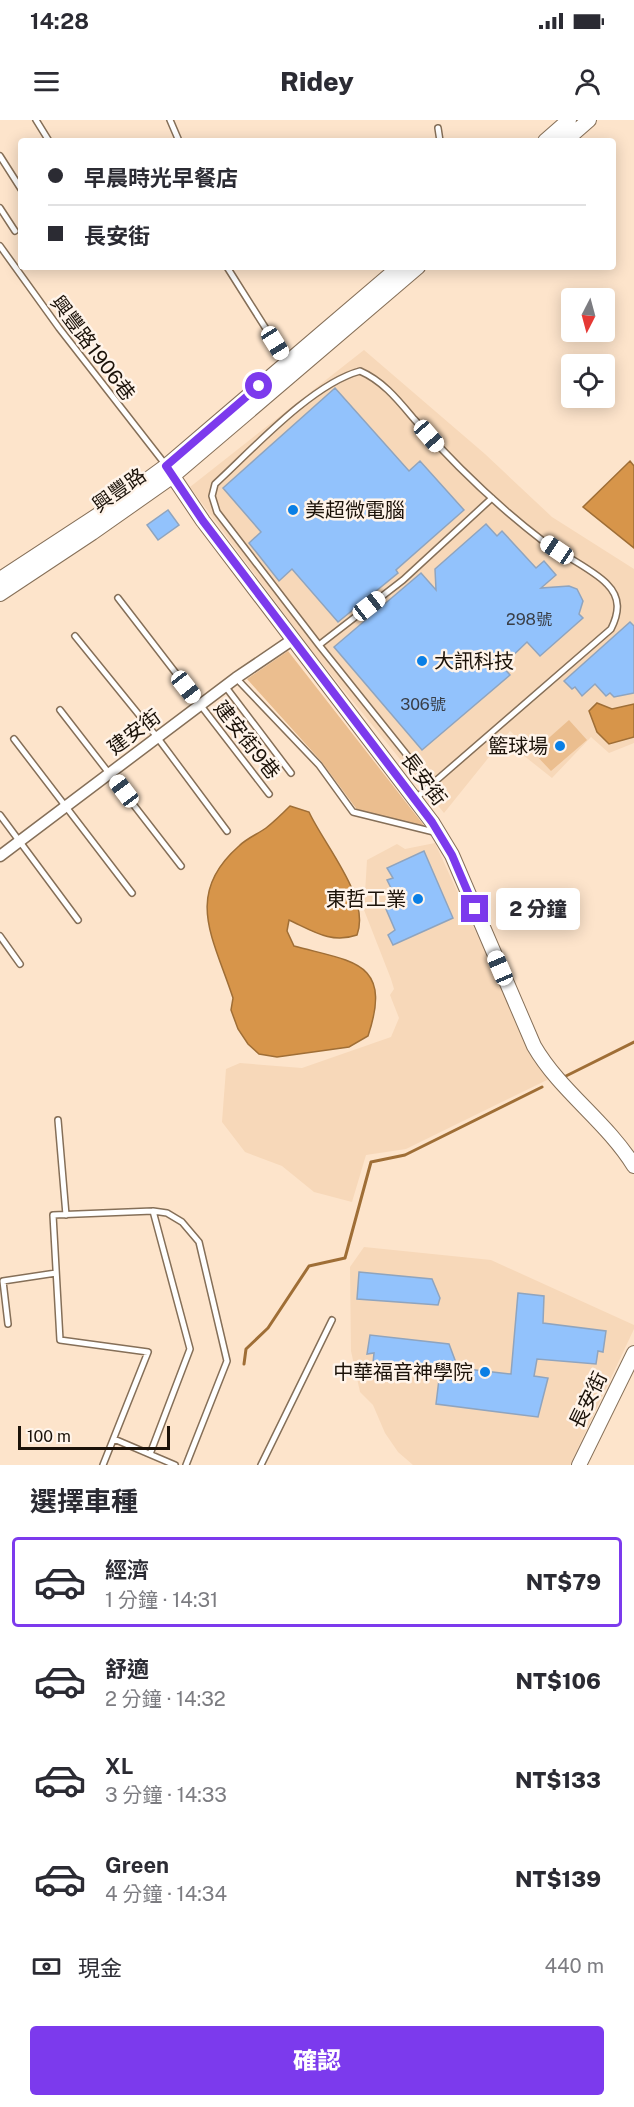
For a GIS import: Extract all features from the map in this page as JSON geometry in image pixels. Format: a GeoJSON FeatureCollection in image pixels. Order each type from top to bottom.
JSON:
{"type":"FeatureCollection","features":[{"type":"Feature","properties":{"kind":"main road"},"geometry":{"type":"LineString","coordinates":[[548,138],[569,120]]}},
{"type":"Feature","properties":{"kind":"main road"},"geometry":{"type":"LineString","coordinates":[[568,138],[589,120]]}},
{"type":"Feature","properties":{"kind":"main road","name":"興豐路"},"geometry":{"type":"LineString","coordinates":[[0,579],[107,508],[169,471],[286,362],[395,270]]}},
{"type":"Feature","properties":{"kind":"main road","name":"興豐路"},"geometry":{"type":"LineString","coordinates":[[0,594],[92,533],[413,270]]}},
{"type":"Feature","properties":{"kind":"main road","name":"長安街"},"geometry":{"type":"LineString","coordinates":[[169,471],[203,521],[439,833],[452,855],[530,1036],[545,1065],[584,1106],[634,1166]]}},
{"type":"Feature","properties":{"kind":"main road","name":"長安街"},"geometry":{"type":"LineString","coordinates":[[579,1465],[634,1353]]}},
{"type":"Feature","properties":{"kind":"street","name":"建安街"},"geometry":{"type":"LineString","coordinates":[[0,856],[200,704],[292,640]]}},
{"type":"Feature","properties":{"kind":"lane"},"geometry":{"type":"LineString","coordinates":[[36,120],[47,138]]}},
{"type":"Feature","properties":{"kind":"lane"},"geometry":{"type":"LineString","coordinates":[[170,120],[178,138]]}},
{"type":"Feature","properties":{"kind":"lane"},"geometry":{"type":"LineString","coordinates":[[438,128],[440,138]]}},
{"type":"Feature","properties":{"kind":"lane"},"geometry":{"type":"LineString","coordinates":[[0,156],[18,184]]}},
{"type":"Feature","properties":{"kind":"lane"},"geometry":{"type":"LineString","coordinates":[[0,208],[15,231]]}},
{"type":"Feature","properties":{"kind":"lane","name":"興豐路1906巷"},"geometry":{"type":"LineString","coordinates":[[0,246],[59,328],[169,471]]}},
{"type":"Feature","properties":{"kind":"lane"},"geometry":{"type":"LineString","coordinates":[[229,270],[286,362]]}},
{"type":"Feature","properties":{"kind":"lane"},"geometry":{"type":"LineString","coordinates":[[415,799],[611,629],[618,614],[618,602],[607,584],[543,541],[492,498],[442,451],[389,391],[372,376],[360,371],[345,375],[314,394],[215,484],[212,495],[217,512],[431,785]]}},
{"type":"Feature","properties":{"kind":"lane"},"geometry":{"type":"LineString","coordinates":[[319,645],[403,580],[492,498]]}},
{"type":"Feature","properties":{"kind":"lane","name":"建安街9巷"},"geometry":{"type":"LineString","coordinates":[[118,598],[269,794]]}},
{"type":"Feature","properties":{"kind":"lane"},"geometry":{"type":"LineString","coordinates":[[75,636],[157,737],[227,831]]}},
{"type":"Feature","properties":{"kind":"lane"},"geometry":{"type":"LineString","coordinates":[[236,678],[319,765],[353,812],[439,833]]}},
{"type":"Feature","properties":{"kind":"lane"},"geometry":{"type":"LineString","coordinates":[[225,686],[291,772]]}},
{"type":"Feature","properties":{"kind":"lane"},"geometry":{"type":"LineString","coordinates":[[60,710],[181,866]]}},
{"type":"Feature","properties":{"kind":"lane"},"geometry":{"type":"LineString","coordinates":[[14,739],[132,893]]}},
{"type":"Feature","properties":{"kind":"lane"},"geometry":{"type":"LineString","coordinates":[[0,815],[78,920]]}},
{"type":"Feature","properties":{"kind":"lane"},"geometry":{"type":"LineString","coordinates":[[0,936],[20,964]]}},
{"type":"Feature","properties":{"kind":"lane"},"geometry":{"type":"LineString","coordinates":[[58,1120],[66,1215]]}},
{"type":"Feature","properties":{"kind":"lane"},"geometry":{"type":"LineString","coordinates":[[150,1454],[190,1348],[153,1211]]}},
{"type":"Feature","properties":{"kind":"lane"},"geometry":{"type":"LineString","coordinates":[[103,1465],[148,1352],[60,1340],[53,1215],[153,1211],[167,1214],[183,1222],[199,1242],[227,1361],[186,1465]]}},
{"type":"Feature","properties":{"kind":"lane"},"geometry":{"type":"LineString","coordinates":[[8,1324],[3,1281],[57,1273]]}},
{"type":"Feature","properties":{"kind":"lane"},"geometry":{"type":"LineString","coordinates":[[261,1465],[332,1320]]}},
{"type":"Feature","properties":{"kind":"lane"},"geometry":{"type":"LineString","coordinates":[[114,1439],[175,1465]]}},
{"type":"Feature","properties":{"kind":"shaded area"},"geometry":{"type":"Polygon","coordinates":[[[364,350],[485,454],[552,517],[634,569],[634,743],[609,753],[591,737],[552,778],[523,755],[519,739],[510,731],[444,813],[311,650],[190,487],[364,350]]]}},
{"type":"Feature","properties":{"kind":"shaded area"},"geometry":{"type":"Polygon","coordinates":[[[630,461],[634,466],[634,548],[583,507],[630,461]]]}},
{"type":"Feature","properties":{"kind":"shaded area"},"geometry":{"type":"Polygon","coordinates":[[[288,651],[426,828],[358,811],[321,761],[247,679],[288,651]]]}},
{"type":"Feature","properties":{"kind":"shaded area"},"geometry":{"type":"Polygon","coordinates":[[[597,703],[612,709],[634,704],[634,737],[609,744],[597,732],[589,711],[597,703]]]}},
{"type":"Feature","properties":{"kind":"shaded area","name":"籃球場"},"geometry":{"type":"Polygon","coordinates":[[[569,720],[587,740],[551,771],[533,752],[569,720]]]}},
{"type":"Feature","properties":{"kind":"shaded area"},"geometry":{"type":"Polygon","coordinates":[[[290,806],[309,812],[344,872],[358,905],[360,920],[357,935],[348,937],[322,935],[289,920],[287,931],[294,946],[334,956],[362,969],[371,979],[375,993],[374,1011],[368,1036],[349,1047],[277,1057],[259,1054],[248,1044],[238,1029],[231,1010],[233,998],[212,937],[207,900],[212,882],[222,864],[242,843],[266,828],[290,806]]]}},
{"type":"Feature","properties":{"kind":"shaded area"},"geometry":{"type":"Polygon","coordinates":[[[435,843],[533,1057],[549,1079],[406,1149],[366,1155],[352,1202],[314,1192],[282,1166],[245,1152],[222,1122],[226,1069],[240,1063],[302,1068],[391,1037],[399,1018],[390,995],[394,989],[391,979],[364,910],[367,860],[397,844],[405,849],[435,843]]]}},
{"type":"Feature","properties":{"kind":"shaded area","name":"中華福音神學院"},"geometry":{"type":"Polygon","coordinates":[[[364,1247],[491,1260],[634,1325],[570,1465],[413,1465],[398,1452],[385,1433],[373,1405],[360,1392],[351,1351],[350,1267],[364,1247]]]}},
{"type":"Feature","properties":{"kind":"building"},"geometry":{"type":"Polygon","coordinates":[[[335,388],[409,471],[420,461],[464,510],[396,570],[398,573],[338,622],[292,569],[279,581],[249,543],[261,532],[223,488],[335,388]]]}},
{"type":"Feature","properties":{"kind":"building"},"geometry":{"type":"Polygon","coordinates":[[[168,510],[179,525],[158,540],[147,525],[168,510]]]}},
{"type":"Feature","properties":{"kind":"building"},"geometry":{"type":"Polygon","coordinates":[[[486,524],[497,536],[502,531],[536,568],[544,561],[556,575],[541,588],[569,586],[577,589],[583,601],[579,614],[583,618],[540,656],[527,642],[502,666],[510,675],[422,750],[334,647],[421,573],[436,590],[435,569],[486,524]]]}},
{"type":"Feature","properties":{"kind":"building"},"geometry":{"type":"Polygon","coordinates":[[[630,622],[634,626],[634,693],[614,697],[610,693],[606,696],[595,684],[582,696],[575,687],[572,689],[564,681],[630,622]]]}},
{"type":"Feature","properties":{"kind":"building","name":"東哲工業"},"geometry":{"type":"Polygon","coordinates":[[[424,851],[453,918],[393,945],[388,935],[395,930],[386,909],[393,905],[387,893],[392,890],[387,880],[393,878],[387,868],[424,851]]]}},
{"type":"Feature","properties":{"kind":"building"},"geometry":{"type":"Polygon","coordinates":[[[359,1272],[432,1279],[440,1298],[438,1305],[357,1299],[359,1272]]]}},
{"type":"Feature","properties":{"kind":"building"},"geometry":{"type":"Polygon","coordinates":[[[518,1293],[544,1296],[543,1323],[606,1331],[603,1352],[598,1351],[596,1364],[537,1359],[534,1376],[548,1378],[538,1417],[436,1404],[440,1371],[373,1363],[374,1353],[367,1354],[370,1335],[449,1344],[458,1368],[511,1374],[518,1293]]]}},
{"type":"Feature","properties":{"kind":"waterway"},"geometry":{"type":"LineString","coordinates":[[564,1077],[634,1042]]}},
{"type":"Feature","properties":{"kind":"waterway"},"geometry":{"type":"LineString","coordinates":[[244,1364],[246,1349],[268,1328],[309,1266],[345,1258],[371,1162],[405,1155],[542,1087]]}},
{"type":"Feature","properties":{"kind":"place","name":"美超微電腦"},"geometry":{"type":"Point","coordinates":[293,510]}},
{"type":"Feature","properties":{"kind":"place","name":"大訊科技"},"geometry":{"type":"Point","coordinates":[422,661]}},
{"type":"Feature","properties":{"kind":"place","name":"籃球場"},"geometry":{"type":"Point","coordinates":[560,746]}},
{"type":"Feature","properties":{"kind":"place","name":"東哲工業"},"geometry":{"type":"Point","coordinates":[418,899]}},
{"type":"Feature","properties":{"kind":"place","name":"中華福音神學院"},"geometry":{"type":"Point","coordinates":[485,1372]}},
{"type":"Feature","properties":{"kind":"route"},"geometry":{"type":"LineString","coordinates":[[259,386],[166,466],[203,521],[432,822],[452,855],[475,909]]}}]}
